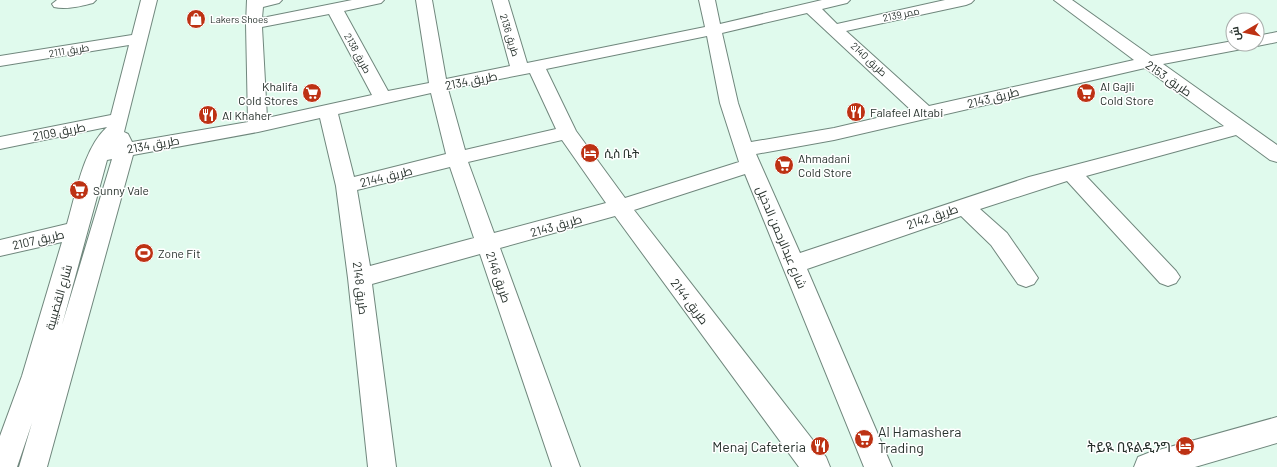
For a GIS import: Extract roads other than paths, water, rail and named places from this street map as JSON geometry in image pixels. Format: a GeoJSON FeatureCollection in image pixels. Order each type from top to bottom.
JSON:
{"type":"FeatureCollection","features":[{"type":"Feature","properties":{"kind":"street"},"geometry":{"type":"LineString","coordinates":[[60,4],[88,0]]}},
{"type":"Feature","properties":{"kind":"street","name":"شارع القضيبية"},"geometry":{"type":"LineString","coordinates":[[33,467],[120,133],[138,39],[149,0]]}},
{"type":"Feature","properties":{"kind":"street"},"geometry":{"type":"LineString","coordinates":[[258,126],[254,2],[274,0]]}},
{"type":"Feature","properties":{"kind":"street"},"geometry":{"type":"LineString","coordinates":[[254,24],[376,0]]}},
{"type":"Feature","properties":{"kind":"street"},"geometry":{"type":"LineString","coordinates":[[424,0],[438,86]]}},
{"type":"Feature","properties":{"kind":"street","name":"طريق 2136"},"geometry":{"type":"LineString","coordinates":[[500,0],[528,68]]}},
{"type":"Feature","properties":{"kind":"street","name":"شارع عبدالرحمن الدخيل"},"geometry":{"type":"LineString","coordinates":[[707,0],[729,103],[748,158],[768,202],[878,467]]}},
{"type":"Feature","properties":{"kind":"street","name":"طريق 2134"},"geometry":{"type":"LineString","coordinates":[[120,133],[258,126],[438,86],[714,30],[842,0]]}},
{"type":"Feature","properties":{"kind":"street","name":"ممر 2139"},"geometry":{"type":"LineString","coordinates":[[835,29],[966,0]]}},
{"type":"Feature","properties":{"kind":"street","name":"طريق 2153"},"geometry":{"type":"LineString","coordinates":[[1062,0],[1277,155]]}},
{"type":"Feature","properties":{"kind":"street","name":"طريق 2140"},"geometry":{"type":"LineString","coordinates":[[810,7],[925,114]]}},
{"type":"Feature","properties":{"kind":"street","name":"طريق 2138"},"geometry":{"type":"LineString","coordinates":[[334,8],[383,98]]}},
{"type":"Feature","properties":{"kind":"street"},"geometry":{"type":"LineString","coordinates":[[1265,39],[1277,37]]}},
{"type":"Feature","properties":{"kind":"street","name":"طريق 2111"},"geometry":{"type":"LineString","coordinates":[[0,61],[138,39]]}},
{"type":"Feature","properties":{"kind":"street","name":"طريق 2143"},"geometry":{"type":"LineString","coordinates":[[360,278],[620,207],[748,158],[834,134],[1147,62],[1225,47]]}},
{"type":"Feature","properties":{"kind":"street","name":"طريق 2144"},"geometry":{"type":"LineString","coordinates":[[528,68],[567,133],[620,207],[816,467]]}},
{"type":"Feature","properties":{"kind":"street","name":"طريق 2146"},"geometry":{"type":"LineString","coordinates":[[438,86],[457,158],[566,467]]}},
{"type":"Feature","properties":{"kind":"street","name":"طريق 2148"},"geometry":{"type":"LineString","coordinates":[[328,111],[346,186],[360,278],[382,467]]}},
{"type":"Feature","properties":{"kind":"street","name":"طريق 2142"},"geometry":{"type":"LineString","coordinates":[[794,264],[964,206],[1072,173],[1240,128]]}},
{"type":"Feature","properties":{"kind":"street","name":"شارع القضيبية"},"geometry":{"type":"LineString","coordinates":[[3,467],[36,376],[98,155],[107,138],[120,133]]}},
{"type":"Feature","properties":{"kind":"street","name":"طريق 2109"},"geometry":{"type":"LineString","coordinates":[[0,143],[120,133]]}},
{"type":"Feature","properties":{"kind":"street","name":"طريق 2144"},"geometry":{"type":"LineString","coordinates":[[346,186],[457,158],[567,133]]}},
{"type":"Feature","properties":{"kind":"street"},"geometry":{"type":"LineString","coordinates":[[1072,173],[1168,277]]}},
{"type":"Feature","properties":{"kind":"street"},"geometry":{"type":"LineString","coordinates":[[964,206],[998,239],[1026,278]]}},
{"type":"Feature","properties":{"kind":"street","name":"طريق 2107"},"geometry":{"type":"LineString","coordinates":[[0,248],[77,230]]}},
{"type":"Feature","properties":{"kind":"street"},"geometry":{"type":"LineString","coordinates":[[1148,467],[1277,430]]}},
{"type":"Feature","properties":{"kind":"place","name":"Lakers Shoes"},"geometry":{"type":"Point","coordinates":[196,19]}},
{"type":"Feature","properties":{"kind":"place","name":"Khalifa Cold Stores"},"geometry":{"type":"Point","coordinates":[312,93]}},
{"type":"Feature","properties":{"kind":"place","name":"Al Gajli Cold Store"},"geometry":{"type":"Point","coordinates":[1086,93]}},
{"type":"Feature","properties":{"kind":"place","name":"Falafeel Altabi"},"geometry":{"type":"Point","coordinates":[856,112]}},
{"type":"Feature","properties":{"kind":"place","name":"Al Khaher"},"geometry":{"type":"Point","coordinates":[208,115]}},
{"type":"Feature","properties":{"kind":"place","name":"ሲስ ቤት"},"geometry":{"type":"Point","coordinates":[590,153]}},
{"type":"Feature","properties":{"kind":"place","name":"Ahmadani Cold Store"},"geometry":{"type":"Point","coordinates":[784,165]}},
{"type":"Feature","properties":{"kind":"place","name":"Sunny Vale"},"geometry":{"type":"Point","coordinates":[79,190]}},
{"type":"Feature","properties":{"kind":"place","name":"Zone Fit"},"geometry":{"type":"Point","coordinates":[144,253]}},
{"type":"Feature","properties":{"kind":"place","name":"Al Hamashera Trading"},"geometry":{"type":"Point","coordinates":[864,439]}},
{"type":"Feature","properties":{"kind":"place","name":"Menaj Cafeteria"},"geometry":{"type":"Point","coordinates":[820,446]}},
{"type":"Feature","properties":{"kind":"place","name":"ትይዪ ቢዩልዲንግ"},"geometry":{"type":"Point","coordinates":[1185,446]}}]}
